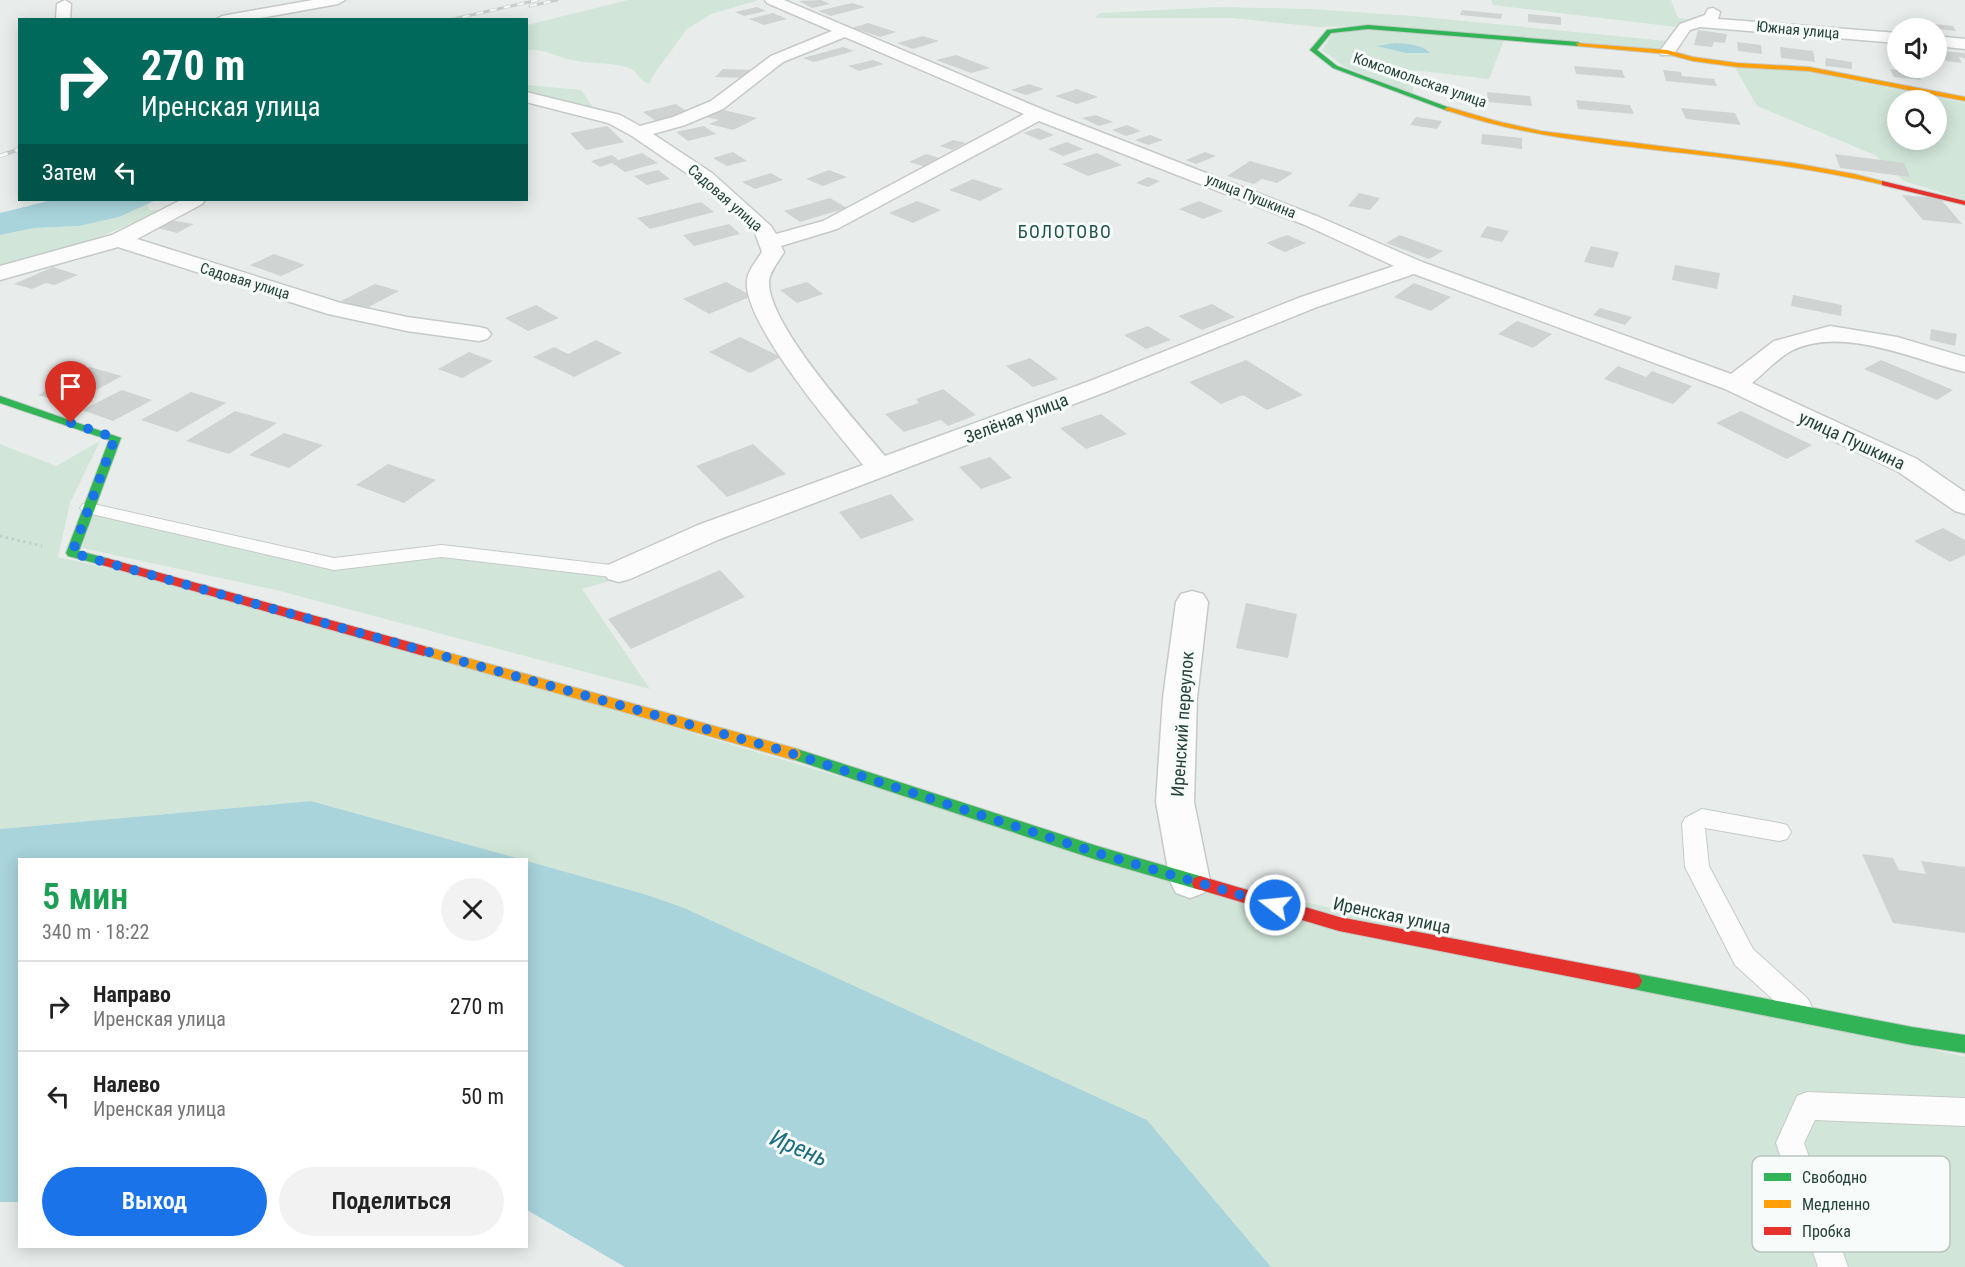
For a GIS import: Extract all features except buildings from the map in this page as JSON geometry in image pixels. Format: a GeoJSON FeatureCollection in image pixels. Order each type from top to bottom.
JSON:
{"type":"FeatureCollection","features":[{"type":"Feature","properties":{"kind":"street"},"geometry":{"type":"LineString","coordinates":[[234,18],[338,0]]}},
{"type":"Feature","properties":{"kind":"street","name":"улица Пушкина"},"geometry":{"type":"LineString","coordinates":[[772,0],[1038,114],[1312,221],[1414,267],[1734,384],[1907,465],[1965,505]]}},
{"type":"Feature","properties":{"kind":"street"},"geometry":{"type":"LineString","coordinates":[[1667,52],[1685,27],[1712,17],[1715,4],[1711,0]]}},
{"type":"Feature","properties":{"kind":"street"},"geometry":{"type":"LineString","coordinates":[[63,18],[64,4]]}},
{"type":"Feature","properties":{"kind":"street","name":"Южная улица"},"geometry":{"type":"LineString","coordinates":[[1698,22],[1887,37]]}},
{"type":"Feature","properties":{"kind":"street","name":"Комсомольская улица"},"geometry":{"type":"LineString","coordinates":[[1965,99],[1809,69],[1737,65],[1693,59],[1667,52],[1451,32],[1368,27],[1329,31],[1313,50],[1335,67],[1469,117],[1568,138],[1769,160],[1876,181],[1965,203]]}},
{"type":"Feature","properties":{"kind":"street"},"geometry":{"type":"LineString","coordinates":[[638,132],[679,121],[717,105],[777,59],[846,31]]}},
{"type":"Feature","properties":{"kind":"street"},"geometry":{"type":"LineString","coordinates":[[1947,42],[1965,44]]}},
{"type":"Feature","properties":{"kind":"street","name":"Садовая улица"},"geometry":{"type":"LineString","coordinates":[[528,98],[614,119],[638,132],[705,177],[764,230],[773,252],[758,281],[760,302],[801,369],[881,469]]}},
{"type":"Feature","properties":{"kind":"street"},"geometry":{"type":"LineString","coordinates":[[770,243],[830,225],[1038,114]]}},
{"type":"Feature","properties":{"kind":"street"},"geometry":{"type":"LineString","coordinates":[[0,273],[72,251],[119,240],[193,201]]}},
{"type":"Feature","properties":{"kind":"street","name":"Садовая улица"},"geometry":{"type":"LineString","coordinates":[[119,240],[336,309],[407,324],[479,334]]}},
{"type":"Feature","properties":{"kind":"street","name":"Зелёная улица"},"geometry":{"type":"LineString","coordinates":[[619,572],[709,532],[1098,386],[1309,302],[1414,267]]}},
{"type":"Feature","properties":{"kind":"street"},"geometry":{"type":"LineString","coordinates":[[1734,384],[1783,346],[1830,333],[1897,344],[1965,365]]}},
{"type":"Feature","properties":{"kind":"street"},"geometry":{"type":"LineString","coordinates":[[0,399],[115,438],[72,553]]}},
{"type":"Feature","properties":{"kind":"street","name":"Иренская улица"},"geometry":{"type":"LineString","coordinates":[[72,553],[781,750],[1190,881],[1339,924],[1912,1036],[1965,1044]]}},
{"type":"Feature","properties":{"kind":"street","name":"Иренский переулок"},"geometry":{"type":"LineString","coordinates":[[1190,881],[1175,802],[1180,698],[1192,602]]}},
{"type":"Feature","properties":{"kind":"lane"},"geometry":{"type":"LineString","coordinates":[[89,508],[334,564],[442,551],[619,572]]}},
{"type":"Feature","properties":{"kind":"lane"},"geometry":{"type":"LineString","coordinates":[[1779,832],[1702,818],[1693,824],[1697,867],[1744,957],[1807,1015]]}},
{"type":"Feature","properties":{"kind":"lane"},"geometry":{"type":"LineString","coordinates":[[1795,1156],[1790,1143],[1807,1106],[1933,1108],[1965,1112]]}},
{"type":"Feature","properties":{"kind":"lane"},"geometry":{"type":"LineString","coordinates":[[1828,1252],[1833,1267]]}},
{"type":"Feature","properties":{"kind":"path"},"geometry":{"type":"LineString","coordinates":[[0,536],[72,553]]}},
{"type":"Feature","properties":{"kind":"green space"},"geometry":{"type":"Polygon","coordinates":[[[628,0],[759,0],[711,14],[687,29],[652,77],[650,84],[643,81],[629,68],[622,66],[577,61],[528,50],[528,25],[628,0]]]}},
{"type":"Feature","properties":{"kind":"green space"},"geometry":{"type":"Polygon","coordinates":[[[1491,0],[1671,0],[1678,18],[1695,20],[1676,27],[1493,5],[1491,0]]]}},
{"type":"Feature","properties":{"kind":"green space"},"geometry":{"type":"Polygon","coordinates":[[[1220,7],[1311,9],[1413,16],[1667,41],[1662,50],[1364,26],[1319,27],[1232,18],[1095,18],[1100,13],[1220,7]]]}},
{"type":"Feature","properties":{"kind":"green space"},"geometry":{"type":"Polygon","coordinates":[[[1370,28],[1505,38],[1489,79],[1413,70],[1413,94],[1345,67],[1322,50],[1333,33],[1370,28]]]}},
{"type":"Feature","properties":{"kind":"green space"},"geometry":{"type":"Polygon","coordinates":[[[1734,66],[1804,71],[1900,90],[1887,90],[1887,150],[1947,150],[1947,99],[1965,103],[1965,200],[1904,181],[1875,155],[1757,106],[1734,66]]]}},
{"type":"Feature","properties":{"kind":"green space"},"geometry":{"type":"Polygon","coordinates":[[[528,85],[581,90],[595,110],[528,94],[528,85]]]}},
{"type":"Feature","properties":{"kind":"green space"},"geometry":{"type":"Polygon","coordinates":[[[151,202],[147,206],[150,210],[164,210],[68,250],[0,270],[0,235],[34,228],[79,226],[119,217],[151,202]]]}},
{"type":"Feature","properties":{"kind":"green space"},"geometry":{"type":"Polygon","coordinates":[[[100,441],[70,503],[58,557],[228,595],[1097,853],[1965,1057],[1965,1267],[1271,1267],[1147,1120],[644,894],[528,862],[528,858],[515,858],[311,801],[0,829],[0,444],[56,466],[100,441]]]}},
{"type":"Feature","properties":{"kind":"green space"},"geometry":{"type":"Polygon","coordinates":[[[93,511],[333,569],[443,556],[526,564],[616,579],[582,589],[650,689],[276,590],[82,548],[93,511]]]}},
{"type":"Feature","properties":{"kind":"water"},"geometry":{"type":"Polygon","coordinates":[[[1395,43],[1418,46],[1430,53],[1406,53],[1377,46],[1395,43]]]}},
{"type":"Feature","properties":{"kind":"water"},"geometry":{"type":"Polygon","coordinates":[[[48,201],[154,201],[119,217],[79,226],[34,228],[0,235],[0,213],[48,201]]]}},
{"type":"Feature","properties":{"kind":"water"},"geometry":{"type":"Polygon","coordinates":[[[311,801],[516,858],[18,858],[18,1202],[0,1202],[0,829],[311,801]]]}},
{"type":"Feature","properties":{"kind":"water","name":"Ирень"},"geometry":{"type":"Polygon","coordinates":[[[528,861],[644,894],[684,908],[1147,1120],[1271,1267],[625,1267],[528,1211],[528,861]]]}},
{"type":"Feature","properties":{"kind":"railway"},"geometry":{"type":"LineString","coordinates":[[458,18],[538,0]]}},
{"type":"Feature","properties":{"kind":"railway"},"geometry":{"type":"LineString","coordinates":[[530,6],[557,0]]}},
{"type":"Feature","properties":{"kind":"railway"},"geometry":{"type":"LineString","coordinates":[[0,156],[18,150]]}},
{"type":"Feature","properties":{"kind":"traffic: fast"},"geometry":{"type":"LineString","coordinates":[[1448,109],[1335,67],[1313,50],[1329,31],[1368,27],[1578,44]]}},
{"type":"Feature","properties":{"kind":"traffic: fast"},"geometry":{"type":"LineString","coordinates":[[0,399],[115,438],[72,553],[106,562]]}},
{"type":"Feature","properties":{"kind":"traffic: fast"},"geometry":{"type":"LineString","coordinates":[[794,754],[1097,853],[1200,883]]}},
{"type":"Feature","properties":{"kind":"traffic: fast"},"geometry":{"type":"LineString","coordinates":[[1633,981],[1912,1036],[1965,1044]]}},
{"type":"Feature","properties":{"kind":"traffic: slow"},"geometry":{"type":"LineString","coordinates":[[1578,44],[1667,52],[1693,59],[1737,65],[1809,69],[1965,99]]}},
{"type":"Feature","properties":{"kind":"traffic: slow"},"geometry":{"type":"LineString","coordinates":[[1448,109],[1494,123],[1541,133],[1793,165],[1885,183]]}},
{"type":"Feature","properties":{"kind":"traffic: slow"},"geometry":{"type":"LineString","coordinates":[[424,651],[794,754]]}},
{"type":"Feature","properties":{"kind":"traffic: jam"},"geometry":{"type":"LineString","coordinates":[[1885,183],[1965,203]]}},
{"type":"Feature","properties":{"kind":"traffic: jam"},"geometry":{"type":"LineString","coordinates":[[106,562],[424,651]]}},
{"type":"Feature","properties":{"kind":"traffic: jam"},"geometry":{"type":"LineString","coordinates":[[1200,883],[1339,924],[1633,981]]}},
{"type":"Feature","properties":{"kind":"district","name":"БОЛОТОВО"},"geometry":{"type":"Point","coordinates":[1065,231]}},
{"type":"Feature","properties":{"kind":"route"},"geometry":{"type":"LineString","coordinates":[[71,423],[115,438],[72,553],[781,750],[1097,853],[1275,905]]}}]}
